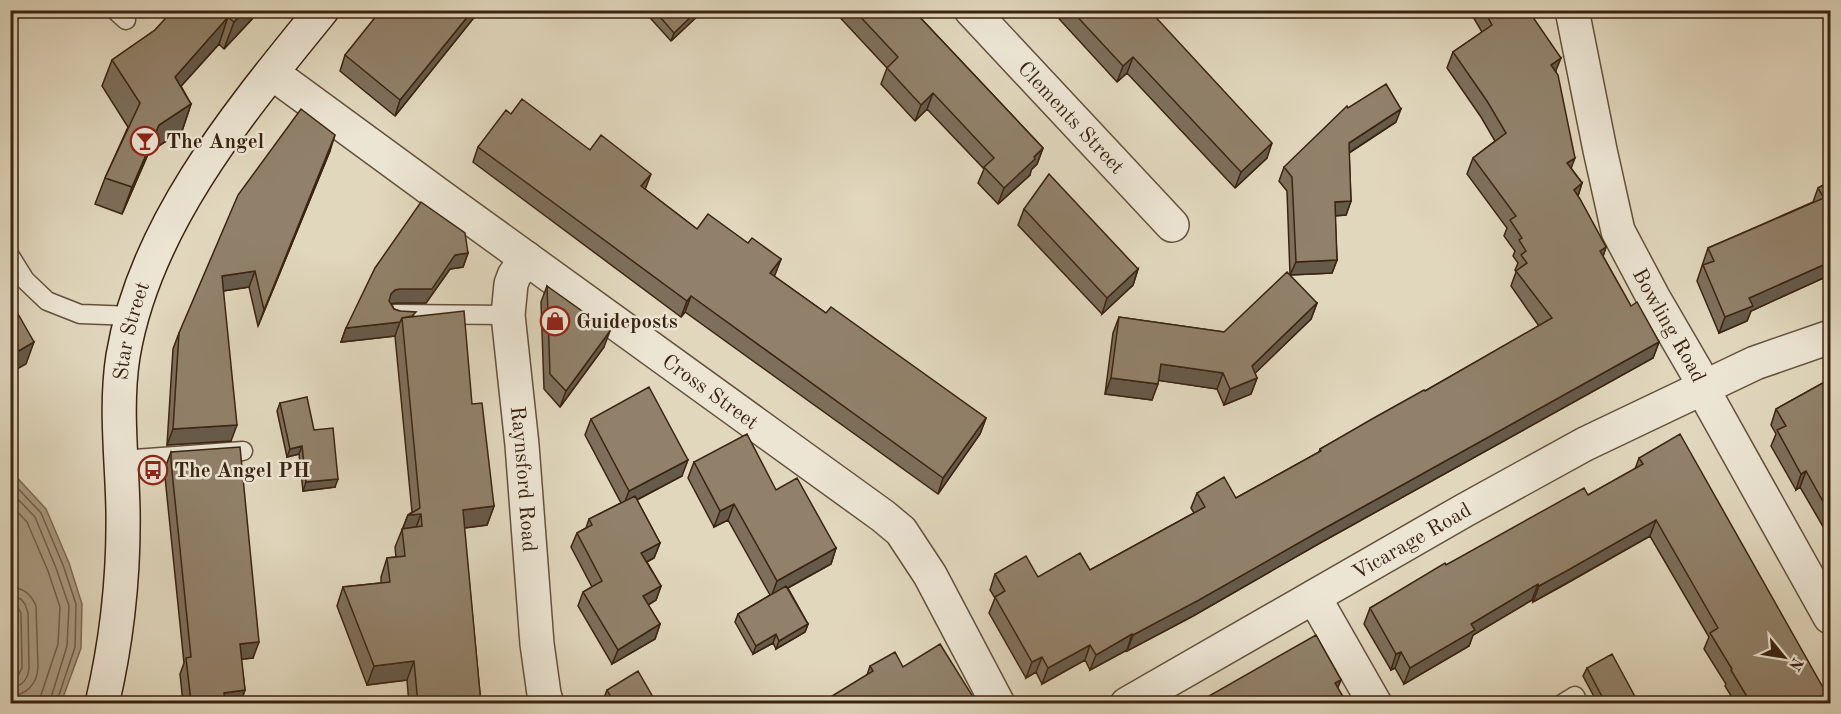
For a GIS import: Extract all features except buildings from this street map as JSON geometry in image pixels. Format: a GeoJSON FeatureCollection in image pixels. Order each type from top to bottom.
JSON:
{"type":"FeatureCollection","features":[{"type":"Feature","properties":{"kind":"street","name":"Star Street"},"geometry":{"type":"LineString","coordinates":[[102,704],[116,634],[122,576],[120,400],[123,357],[133,316],[150,266],[198,174],[272,72],[322,10]]}},
{"type":"Feature","properties":{"kind":"street","name":"Clements Street"},"geometry":{"type":"LineString","coordinates":[[971,10],[1172,225]]}},
{"type":"Feature","properties":{"kind":"street","name":"Bowling Road"},"geometry":{"type":"LineString","coordinates":[[1572,10],[1618,231],[1830,617]]}},
{"type":"Feature","properties":{"kind":"street","name":"Cross Street"},"geometry":{"type":"LineString","coordinates":[[272,72],[901,531],[930,575],[998,704]]}},
{"type":"Feature","properties":{"kind":"street","name":"Raynsford Road"},"geometry":{"type":"LineString","coordinates":[[526,258],[511,284],[508,315],[522,445],[537,644],[547,704]]}},
{"type":"Feature","properties":{"kind":"street","name":"Vicarage Road"},"geometry":{"type":"LineString","coordinates":[[1127,704],[1575,449],[1755,363],[1830,337]]}},
{"type":"Feature","properties":{"kind":"street"},"geometry":{"type":"LineString","coordinates":[[1314,597],[1376,704]]}},
{"type":"Feature","properties":{"kind":"lane"},"geometry":{"type":"LineString","coordinates":[[10,256],[25,280],[47,301],[80,314],[133,316]]}},
{"type":"Feature","properties":{"kind":"lane"},"geometry":{"type":"LineString","coordinates":[[394,314],[508,315]]}},
{"type":"Feature","properties":{"kind":"lane"},"geometry":{"type":"LineString","coordinates":[[122,460],[243,451]]}},
{"type":"Feature","properties":{"kind":"lane"},"geometry":{"type":"LineString","coordinates":[[1562,704],[1575,696],[1579,704]]}},
{"type":"Feature","properties":{"kind":"shaded area"},"geometry":{"type":"Polygon","coordinates":[[[10,603],[15,620],[16,641],[14,671],[11,679],[10,603]]]}},
{"type":"Feature","properties":{"kind":"water"},"geometry":{"type":"Polygon","coordinates":[[[11,471],[46,509],[69,563],[82,604],[81,648],[61,703],[11,703],[11,679],[16,668],[15,614],[10,603],[11,471]]]}},
{"type":"Feature","properties":{"kind":"place","name":"The Angel"},"geometry":{"type":"Point","coordinates":[145,141]}},
{"type":"Feature","properties":{"kind":"place","name":"Guideposts"},"geometry":{"type":"Point","coordinates":[555,321]}},
{"type":"Feature","properties":{"kind":"place","name":"The Angel PH"},"geometry":{"type":"Point","coordinates":[153,470]}}]}
